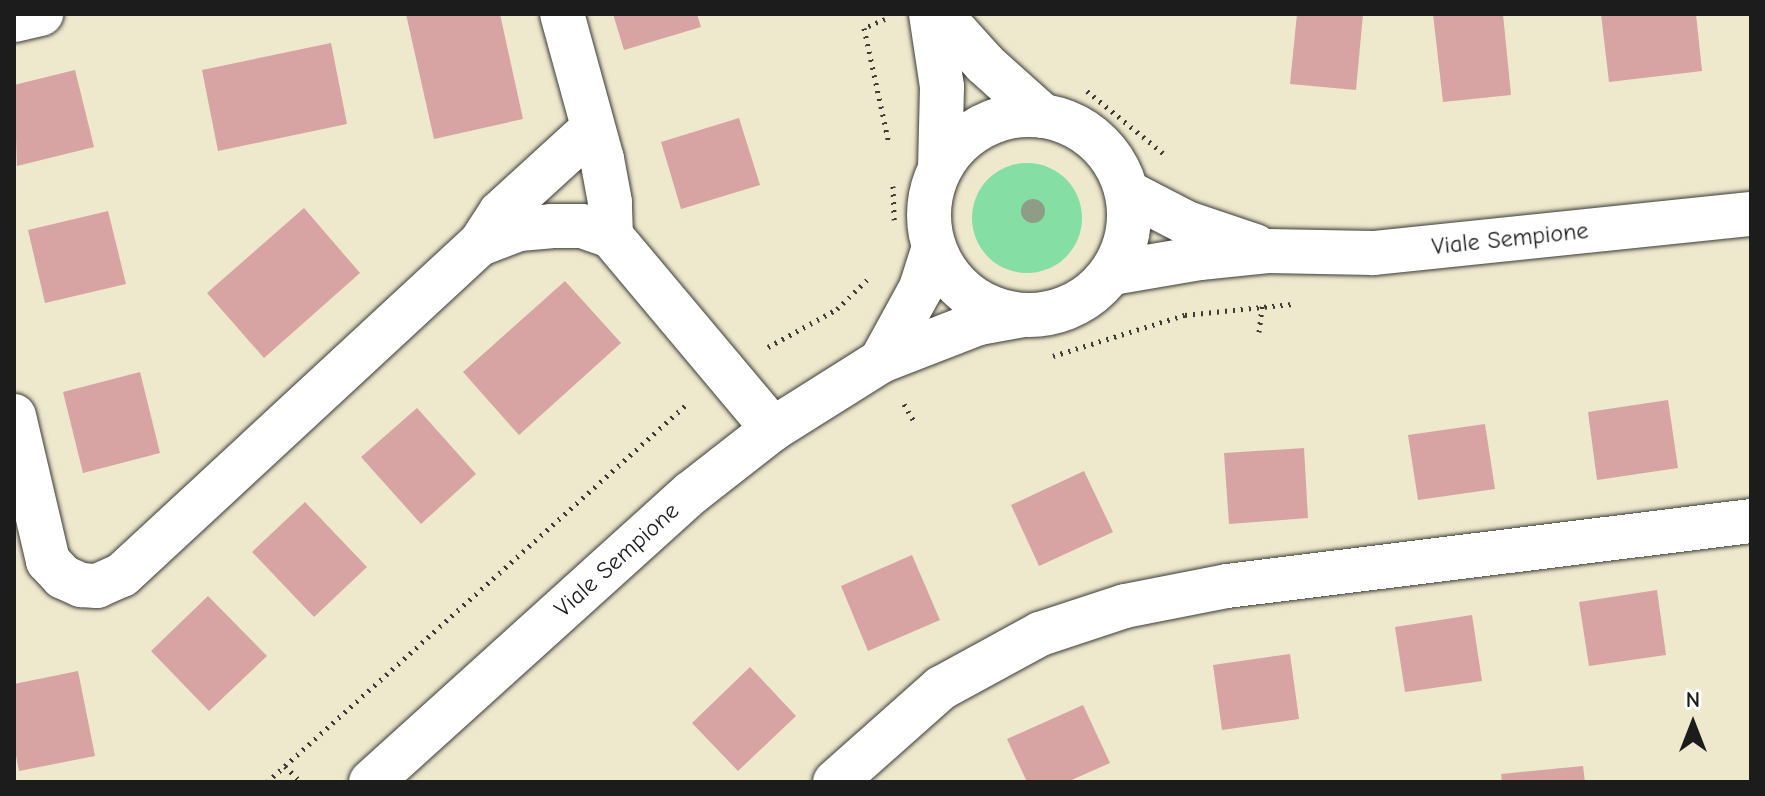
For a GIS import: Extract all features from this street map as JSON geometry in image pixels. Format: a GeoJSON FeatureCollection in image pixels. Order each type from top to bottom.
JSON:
{"type":"FeatureCollection","features":[{"type":"Feature","properties":{"kind":"street"},"geometry":{"type":"LineString","coordinates":[[14,20],[41,14]]}},
{"type":"Feature","properties":{"kind":"street"},"geometry":{"type":"LineString","coordinates":[[562,14],[610,202],[611,236]]}},
{"type":"Feature","properties":{"kind":"street"},"geometry":{"type":"LineString","coordinates":[[931,14],[942,87],[940,169]]}},
{"type":"Feature","properties":{"kind":"street"},"geometry":{"type":"LineString","coordinates":[[940,14],[985,64],[1043,116]]}},
{"type":"Feature","properties":{"kind":"street"},"geometry":{"type":"LineString","coordinates":[[1012,116],[1043,116],[1073,124],[1098,141],[1117,164],[1127,192],[1130,220],[1124,247],[1112,273],[1095,292],[1074,305],[1024,315],[995,309],[969,295],[948,274],[934,247],[929,221],[931,195],[940,169],[958,144],[983,126],[1012,116]]}},
{"type":"Feature","properties":{"kind":"street"},"geometry":{"type":"LineString","coordinates":[[14,416],[48,561],[63,577],[97,586],[122,575],[480,244],[500,213],[593,128]]}},
{"type":"Feature","properties":{"kind":"street","name":"Viale Sempione"},"geometry":{"type":"LineString","coordinates":[[1127,192],[1187,223],[1268,251]]}},
{"type":"Feature","properties":{"kind":"street","name":"Viale Sempione"},"geometry":{"type":"LineString","coordinates":[[1112,273],[1200,258],[1268,251],[1373,253],[1751,214]]}},
{"type":"Feature","properties":{"kind":"street"},"geometry":{"type":"LineString","coordinates":[[480,244],[519,229],[551,226],[582,226],[611,236],[773,429]]}},
{"type":"Feature","properties":{"kind":"street","name":"Viale Sempione"},"geometry":{"type":"LineString","coordinates":[[881,361],[921,288],[934,247]]}},
{"type":"Feature","properties":{"kind":"street","name":"Viale Sempione"},"geometry":{"type":"LineString","coordinates":[[371,782],[691,493],[773,429],[881,361],[979,323],[1024,315]]}},
{"type":"Feature","properties":{"kind":"street"},"geometry":{"type":"LineString","coordinates":[[835,782],[941,688],[1040,634],[1125,606],[1227,586],[1751,521]]}},
{"type":"Feature","properties":{"kind":"path"},"geometry":{"type":"LineString","coordinates":[[864,28],[890,148]]}},
{"type":"Feature","properties":{"kind":"path"},"geometry":{"type":"LineString","coordinates":[[1076,81],[1169,157]]}},
{"type":"Feature","properties":{"kind":"path"},"geometry":{"type":"LineString","coordinates":[[893,178],[894,225]]}},
{"type":"Feature","properties":{"kind":"path"},"geometry":{"type":"LineString","coordinates":[[267,782],[725,370],[837,309],[878,269]]}},
{"type":"Feature","properties":{"kind":"path"},"geometry":{"type":"LineString","coordinates":[[1052,356],[1185,315],[1294,303]]}},
{"type":"Feature","properties":{"kind":"path"},"geometry":{"type":"LineString","coordinates":[[903,402],[918,397]]}},
{"type":"Feature","properties":{"kind":"path"},"geometry":{"type":"LineString","coordinates":[[285,766],[301,782]]}},
{"type":"Feature","properties":{"kind":"green space"},"geometry":{"type":"Polygon","coordinates":[[[1027,163],[1048,167],[1066,179],[1078,197],[1082,218],[1078,239],[1066,257],[1048,269],[1027,273],[1006,269],[988,257],[976,239],[972,218],[976,197],[988,179],[1006,167],[1027,163]]]}},
{"type":"Feature","properties":{"kind":"building"},"geometry":{"type":"Polygon","coordinates":[[[406,14],[500,14],[523,119],[434,139],[406,14]]]}},
{"type":"Feature","properties":{"kind":"building"},"geometry":{"type":"Polygon","coordinates":[[[613,14],[697,14],[701,27],[624,50],[613,14]]]}},
{"type":"Feature","properties":{"kind":"building"},"geometry":{"type":"Polygon","coordinates":[[[1297,14],[1363,14],[1356,90],[1290,84],[1297,14]]]}},
{"type":"Feature","properties":{"kind":"building"},"geometry":{"type":"Polygon","coordinates":[[[1433,14],[1503,14],[1511,95],[1443,102],[1433,14]]]}},
{"type":"Feature","properties":{"kind":"building"},"geometry":{"type":"Polygon","coordinates":[[[1601,14],[1696,14],[1702,71],[1609,82],[1601,14]]]}},
{"type":"Feature","properties":{"kind":"building"},"geometry":{"type":"Polygon","coordinates":[[[331,43],[347,124],[218,151],[202,70],[331,43]]]}},
{"type":"Feature","properties":{"kind":"building"},"geometry":{"type":"Polygon","coordinates":[[[75,70],[94,147],[17,166],[14,85],[75,70]]]}},
{"type":"Feature","properties":{"kind":"building"},"geometry":{"type":"Polygon","coordinates":[[[739,118],[760,185],[681,209],[661,142],[739,118]]]}},
{"type":"Feature","properties":{"kind":"building"},"geometry":{"type":"Polygon","coordinates":[[[304,208],[360,273],[264,358],[207,293],[304,208]]]}},
{"type":"Feature","properties":{"kind":"building"},"geometry":{"type":"Polygon","coordinates":[[[108,211],[126,284],[45,303],[28,230],[108,211]]]}},
{"type":"Feature","properties":{"kind":"building"},"geometry":{"type":"Polygon","coordinates":[[[565,281],[621,343],[519,435],[463,372],[565,281]]]}},
{"type":"Feature","properties":{"kind":"building"},"geometry":{"type":"Polygon","coordinates":[[[140,372],[160,453],[83,473],[63,392],[140,372]]]}},
{"type":"Feature","properties":{"kind":"building"},"geometry":{"type":"Polygon","coordinates":[[[1668,400],[1678,468],[1597,480],[1588,412],[1668,400]]]}},
{"type":"Feature","properties":{"kind":"building"},"geometry":{"type":"Polygon","coordinates":[[[417,408],[476,474],[421,524],[361,457],[417,408]]]}},
{"type":"Feature","properties":{"kind":"building"},"geometry":{"type":"Polygon","coordinates":[[[1485,424],[1495,489],[1418,500],[1408,435],[1485,424]]]}},
{"type":"Feature","properties":{"kind":"building"},"geometry":{"type":"Polygon","coordinates":[[[1304,448],[1308,518],[1229,524],[1224,453],[1304,448]]]}},
{"type":"Feature","properties":{"kind":"building"},"geometry":{"type":"Polygon","coordinates":[[[1084,471],[1113,532],[1039,566],[1011,505],[1084,471]]]}},
{"type":"Feature","properties":{"kind":"building"},"geometry":{"type":"Polygon","coordinates":[[[305,502],[367,567],[314,617],[252,552],[305,502]]]}},
{"type":"Feature","properties":{"kind":"building"},"geometry":{"type":"Polygon","coordinates":[[[912,555],[940,620],[868,651],[841,586],[912,555]]]}},
{"type":"Feature","properties":{"kind":"building"},"geometry":{"type":"Polygon","coordinates":[[[1657,590],[1666,655],[1589,666],[1579,602],[1657,590]]]}},
{"type":"Feature","properties":{"kind":"building"},"geometry":{"type":"Polygon","coordinates":[[[208,596],[267,656],[209,711],[151,651],[208,596]]]}},
{"type":"Feature","properties":{"kind":"building"},"geometry":{"type":"Polygon","coordinates":[[[1472,615],[1482,681],[1405,692],[1395,627],[1472,615]]]}},
{"type":"Feature","properties":{"kind":"building"},"geometry":{"type":"Polygon","coordinates":[[[1290,654],[1299,719],[1222,730],[1213,665],[1290,654]]]}},
{"type":"Feature","properties":{"kind":"building"},"geometry":{"type":"Polygon","coordinates":[[[750,667],[796,716],[738,771],[692,723],[750,667]]]}},
{"type":"Feature","properties":{"kind":"building"},"geometry":{"type":"Polygon","coordinates":[[[78,671],[95,756],[19,771],[14,746],[14,684],[78,671]]]}},
{"type":"Feature","properties":{"kind":"building"},"geometry":{"type":"Polygon","coordinates":[[[1083,705],[1110,763],[1067,782],[1027,782],[1007,739],[1083,705]]]}},
{"type":"Feature","properties":{"kind":"building"},"geometry":{"type":"Polygon","coordinates":[[[1583,766],[1585,782],[1502,782],[1501,774],[1583,766]]]}}]}
